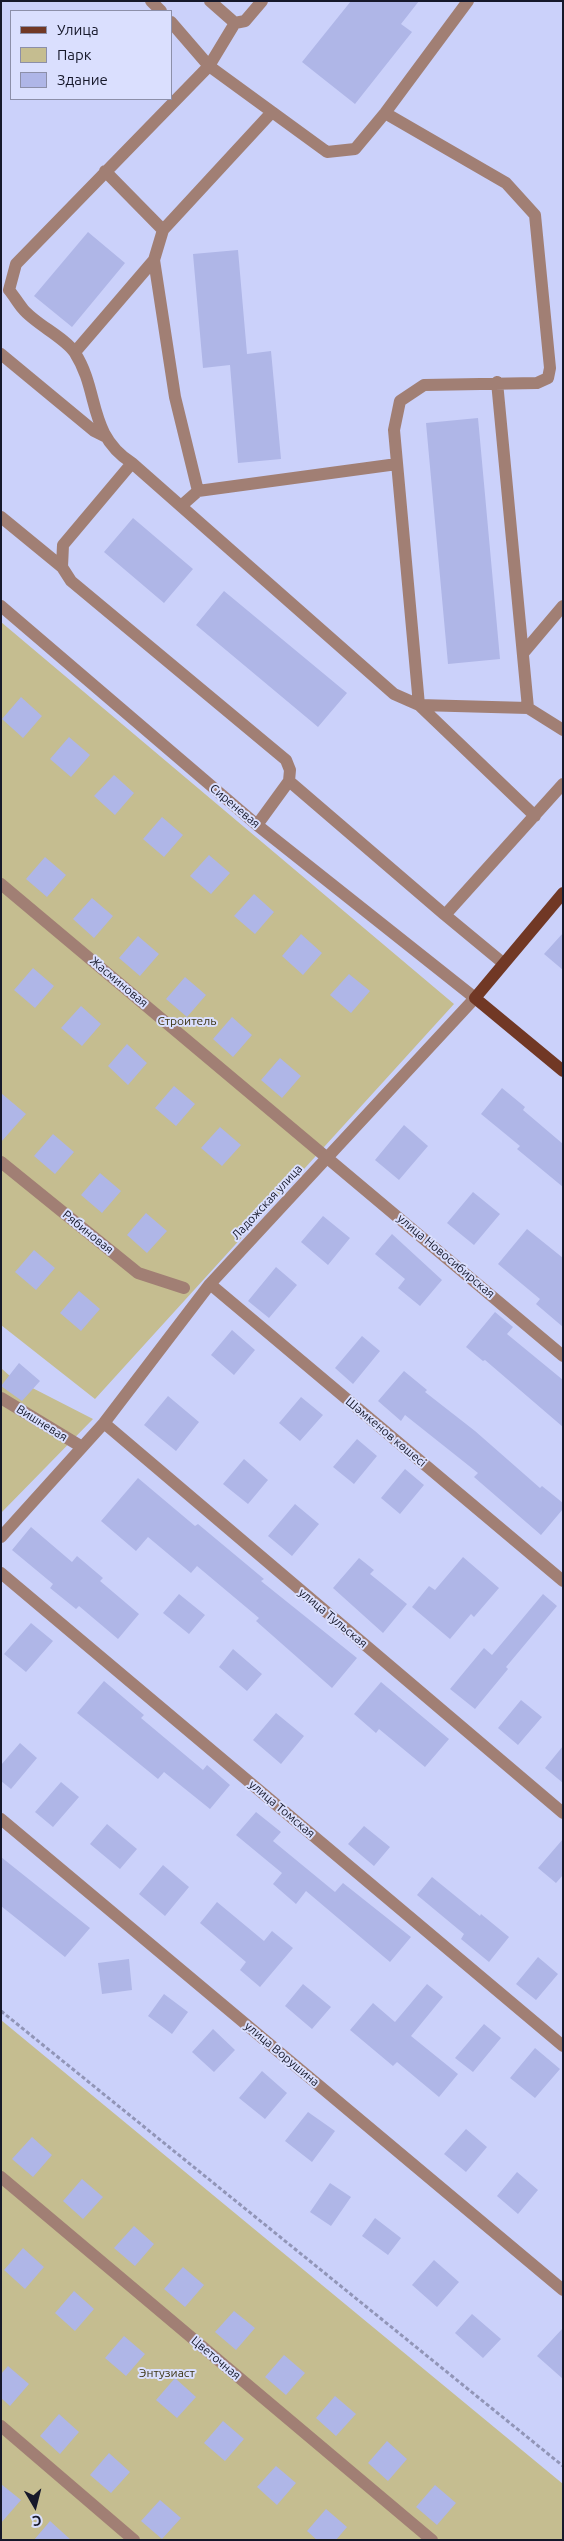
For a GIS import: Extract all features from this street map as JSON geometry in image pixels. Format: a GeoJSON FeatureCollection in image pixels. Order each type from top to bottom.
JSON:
{"type":"FeatureCollection","features":[{"type":"Feature","properties":{"kind":"main road","name":"Ладожская улица"},"geometry":{"type":"LineString","coordinates":[[475,998],[563,893]]}},
{"type":"Feature","properties":{"kind":"main road"},"geometry":{"type":"LineString","coordinates":[[475,998],[563,1071]]}},
{"type":"Feature","properties":{"kind":"street"},"geometry":{"type":"LineString","coordinates":[[151,1],[161,10]]}},
{"type":"Feature","properties":{"kind":"street"},"geometry":{"type":"LineString","coordinates":[[210,1],[235,23]]}},
{"type":"Feature","properties":{"kind":"street"},"geometry":{"type":"LineString","coordinates":[[262,1],[245,21],[235,23],[209,66],[16,264],[9,290],[23,309],[75,352],[87,381],[94,412],[106,437],[117,453],[132,463],[394,694],[419,705],[534,816]]}},
{"type":"Feature","properties":{"kind":"street"},"geometry":{"type":"LineString","coordinates":[[172,23],[209,66],[327,152],[354,149],[385,113],[468,1]]}},
{"type":"Feature","properties":{"kind":"street"},"geometry":{"type":"LineString","coordinates":[[75,352],[154,260],[163,230],[272,112]]}},
{"type":"Feature","properties":{"kind":"street"},"geometry":{"type":"LineString","coordinates":[[385,113],[506,183],[534,215],[550,368],[548,378],[538,383],[497,382],[424,385],[400,401],[394,430],[419,705]]}},
{"type":"Feature","properties":{"kind":"street"},"geometry":{"type":"LineString","coordinates":[[105,171],[163,230]]}},
{"type":"Feature","properties":{"kind":"street"},"geometry":{"type":"LineString","coordinates":[[154,260],[175,398],[198,491]]}},
{"type":"Feature","properties":{"kind":"street"},"geometry":{"type":"LineString","coordinates":[[1,286],[14,273]]}},
{"type":"Feature","properties":{"kind":"street"},"geometry":{"type":"LineString","coordinates":[[1,354],[94,431],[106,437]]}},
{"type":"Feature","properties":{"kind":"street"},"geometry":{"type":"LineString","coordinates":[[497,382],[528,708]]}},
{"type":"Feature","properties":{"kind":"street"},"geometry":{"type":"LineString","coordinates":[[62,567],[63,545],[132,463]]}},
{"type":"Feature","properties":{"kind":"street"},"geometry":{"type":"LineString","coordinates":[[181,506],[198,491],[397,464]]}},
{"type":"Feature","properties":{"kind":"street"},"geometry":{"type":"LineString","coordinates":[[1,517],[62,567],[71,581],[282,755],[290,770],[289,781],[257,825]]}},
{"type":"Feature","properties":{"kind":"street","name":"Сиреневая"},"geometry":{"type":"LineString","coordinates":[[1,606],[257,825],[475,998]]}},
{"type":"Feature","properties":{"kind":"street"},"geometry":{"type":"LineString","coordinates":[[524,652],[563,606]]}},
{"type":"Feature","properties":{"kind":"street"},"geometry":{"type":"LineString","coordinates":[[419,705],[528,708],[563,730]]}},
{"type":"Feature","properties":{"kind":"street"},"geometry":{"type":"LineString","coordinates":[[289,781],[503,963]]}},
{"type":"Feature","properties":{"kind":"street"},"geometry":{"type":"LineString","coordinates":[[445,915],[563,784]]}},
{"type":"Feature","properties":{"kind":"street","name":"Жасминовая"},"geometry":{"type":"LineString","coordinates":[[1,884],[328,1157]]}},
{"type":"Feature","properties":{"kind":"street","name":"Ладожская улица"},"geometry":{"type":"LineString","coordinates":[[1,1537],[104,1423],[210,1284],[475,998]]}},
{"type":"Feature","properties":{"kind":"street","name":"улица Новосибирская"},"geometry":{"type":"LineString","coordinates":[[328,1157],[563,1356]]}},
{"type":"Feature","properties":{"kind":"street","name":"Рябиновая"},"geometry":{"type":"LineString","coordinates":[[1,1162],[138,1272],[184,1288]]}},
{"type":"Feature","properties":{"kind":"street","name":"Шәмкенов көшесі"},"geometry":{"type":"LineString","coordinates":[[210,1284],[563,1581]]}},
{"type":"Feature","properties":{"kind":"street","name":"Вишневая"},"geometry":{"type":"LineString","coordinates":[[1,1398],[82,1447]]}},
{"type":"Feature","properties":{"kind":"street","name":"улица Тульская"},"geometry":{"type":"LineString","coordinates":[[104,1423],[563,1813]]}},
{"type":"Feature","properties":{"kind":"street","name":"улица Томская"},"geometry":{"type":"LineString","coordinates":[[1,1572],[563,2046]]}},
{"type":"Feature","properties":{"kind":"street","name":"улица Ворушина"},"geometry":{"type":"LineString","coordinates":[[1,1819],[563,2290]]}},
{"type":"Feature","properties":{"kind":"street","name":"Цветочная"},"geometry":{"type":"LineString","coordinates":[[1,2177],[432,2540]]}},
{"type":"Feature","properties":{"kind":"street"},"geometry":{"type":"LineString","coordinates":[[1,2426],[134,2540]]}},
{"type":"Feature","properties":{"kind":"path"},"geometry":{"type":"LineString","coordinates":[[1,2011],[563,2466]]}},
{"type":"Feature","properties":{"kind":"green space","name":"Строитель"},"geometry":{"type":"Polygon","coordinates":[[[1,622],[454,1004],[95,1399],[1,1325],[1,622]]]}},
{"type":"Feature","properties":{"kind":"green space"},"geometry":{"type":"Polygon","coordinates":[[[1,1368],[11,1377],[93,1419],[1,1513],[1,1368]]]}},
{"type":"Feature","properties":{"kind":"green space","name":"Энтузиаст"},"geometry":{"type":"Polygon","coordinates":[[[1,2020],[563,2484],[563,2540],[1,2540],[1,2020]]]}},
{"type":"Feature","properties":{"kind":"building"},"geometry":{"type":"Polygon","coordinates":[[[351,1],[419,1],[401,24],[412,32],[355,104],[302,62],[351,1]]]}},
{"type":"Feature","properties":{"kind":"building"},"geometry":{"type":"Polygon","coordinates":[[[88,232],[125,263],[72,327],[34,296],[88,232]]]}},
{"type":"Feature","properties":{"kind":"building"},"geometry":{"type":"Polygon","coordinates":[[[238,250],[247,354],[271,351],[281,459],[238,463],[230,365],[203,368],[193,254],[238,250]]]}},
{"type":"Feature","properties":{"kind":"building"},"geometry":{"type":"Polygon","coordinates":[[[478,418],[500,659],[448,664],[426,423],[478,418]]]}},
{"type":"Feature","properties":{"kind":"building"},"geometry":{"type":"Polygon","coordinates":[[[133,518],[193,569],[164,603],[104,552],[133,518]]]}},
{"type":"Feature","properties":{"kind":"building"},"geometry":{"type":"Polygon","coordinates":[[[224,591],[347,693],[318,727],[196,625],[224,591]]]}},
{"type":"Feature","properties":{"kind":"building"},"geometry":{"type":"Polygon","coordinates":[[[21,697],[42,716],[23,738],[2,719],[21,697]]]}},
{"type":"Feature","properties":{"kind":"building"},"geometry":{"type":"Polygon","coordinates":[[[69,737],[90,755],[71,777],[50,759],[69,737]]]}},
{"type":"Feature","properties":{"kind":"building"},"geometry":{"type":"Polygon","coordinates":[[[114,775],[134,793],[115,815],[94,796],[114,775]]]}},
{"type":"Feature","properties":{"kind":"building"},"geometry":{"type":"Polygon","coordinates":[[[162,817],[183,835],[164,857],[143,839],[162,817]]]}},
{"type":"Feature","properties":{"kind":"building"},"geometry":{"type":"Polygon","coordinates":[[[209,855],[230,873],[211,894],[190,876],[209,855]]]}},
{"type":"Feature","properties":{"kind":"building"},"geometry":{"type":"Polygon","coordinates":[[[45,857],[66,875],[47,897],[26,879],[45,857]]]}},
{"type":"Feature","properties":{"kind":"building"},"geometry":{"type":"Polygon","coordinates":[[[254,894],[274,912],[255,934],[234,916],[254,894]]]}},
{"type":"Feature","properties":{"kind":"building"},"geometry":{"type":"Polygon","coordinates":[[[92,898],[113,916],[94,938],[73,919],[92,898]]]}},
{"type":"Feature","properties":{"kind":"building"},"geometry":{"type":"Polygon","coordinates":[[[563,933],[563,970],[544,954],[563,933]]]}},
{"type":"Feature","properties":{"kind":"building"},"geometry":{"type":"Polygon","coordinates":[[[301,934],[322,953],[303,975],[282,956],[301,934]]]}},
{"type":"Feature","properties":{"kind":"building"},"geometry":{"type":"Polygon","coordinates":[[[138,936],[159,954],[140,976],[119,958],[138,936]]]}},
{"type":"Feature","properties":{"kind":"building"},"geometry":{"type":"Polygon","coordinates":[[[33,968],[54,986],[35,1008],[14,990],[33,968]]]}},
{"type":"Feature","properties":{"kind":"building"},"geometry":{"type":"Polygon","coordinates":[[[349,974],[370,991],[351,1013],[330,995],[349,974]]]}},
{"type":"Feature","properties":{"kind":"building"},"geometry":{"type":"Polygon","coordinates":[[[185,977],[206,995],[187,1017],[166,999],[185,977]]]}},
{"type":"Feature","properties":{"kind":"building"},"geometry":{"type":"Polygon","coordinates":[[[81,1006],[101,1024],[82,1046],[61,1028],[81,1006]]]}},
{"type":"Feature","properties":{"kind":"building"},"geometry":{"type":"Polygon","coordinates":[[[232,1017],[252,1035],[233,1057],[213,1039],[232,1017]]]}},
{"type":"Feature","properties":{"kind":"building"},"geometry":{"type":"Polygon","coordinates":[[[127,1044],[147,1063],[128,1085],[108,1066],[127,1044]]]}},
{"type":"Feature","properties":{"kind":"building"},"geometry":{"type":"Polygon","coordinates":[[[280,1058],[301,1076],[282,1098],[261,1080],[280,1058]]]}},
{"type":"Feature","properties":{"kind":"building"},"geometry":{"type":"Polygon","coordinates":[[[174,1086],[195,1104],[176,1126],[155,1108],[174,1086]]]}},
{"type":"Feature","properties":{"kind":"building"},"geometry":{"type":"Polygon","coordinates":[[[502,1088],[525,1107],[523,1110],[563,1144],[563,1187],[517,1149],[520,1146],[481,1114],[502,1088]]]}},
{"type":"Feature","properties":{"kind":"building"},"geometry":{"type":"Polygon","coordinates":[[[1,1093],[26,1114],[1,1142],[1,1093]]]}},
{"type":"Feature","properties":{"kind":"building"},"geometry":{"type":"Polygon","coordinates":[[[404,1125],[428,1146],[399,1180],[375,1160],[404,1125]]]}},
{"type":"Feature","properties":{"kind":"building"},"geometry":{"type":"Polygon","coordinates":[[[220,1127],[241,1145],[222,1166],[201,1148],[220,1127]]]}},
{"type":"Feature","properties":{"kind":"building"},"geometry":{"type":"Polygon","coordinates":[[[53,1134],[74,1152],[55,1174],[34,1156],[53,1134]]]}},
{"type":"Feature","properties":{"kind":"building"},"geometry":{"type":"Polygon","coordinates":[[[100,1173],[121,1191],[102,1213],[81,1195],[100,1173]]]}},
{"type":"Feature","properties":{"kind":"building"},"geometry":{"type":"Polygon","coordinates":[[[473,1192],[500,1214],[474,1245],[447,1223],[473,1192]]]}},
{"type":"Feature","properties":{"kind":"building"},"geometry":{"type":"Polygon","coordinates":[[[146,1213],[167,1231],[147,1253],[127,1235],[146,1213]]]}},
{"type":"Feature","properties":{"kind":"building"},"geometry":{"type":"Polygon","coordinates":[[[323,1216],[350,1238],[328,1265],[301,1242],[323,1216]]]}},
{"type":"Feature","properties":{"kind":"building"},"geometry":{"type":"Polygon","coordinates":[[[527,1229],[563,1258],[563,1327],[536,1304],[540,1299],[498,1264],[527,1229]]]}},
{"type":"Feature","properties":{"kind":"building"},"geometry":{"type":"Polygon","coordinates":[[[392,1234],[442,1280],[420,1306],[398,1288],[405,1279],[375,1254],[392,1234]]]}},
{"type":"Feature","properties":{"kind":"building"},"geometry":{"type":"Polygon","coordinates":[[[34,1250],[55,1268],[36,1290],[15,1272],[34,1250]]]}},
{"type":"Feature","properties":{"kind":"building"},"geometry":{"type":"Polygon","coordinates":[[[276,1267],[297,1285],[269,1318],[248,1301],[276,1267]]]}},
{"type":"Feature","properties":{"kind":"building"},"geometry":{"type":"Polygon","coordinates":[[[79,1291],[100,1309],[81,1331],[60,1313],[79,1291]]]}},
{"type":"Feature","properties":{"kind":"building"},"geometry":{"type":"Polygon","coordinates":[[[495,1312],[513,1327],[507,1334],[563,1380],[563,1427],[485,1360],[483,1361],[466,1347],[495,1312]]]}},
{"type":"Feature","properties":{"kind":"building"},"geometry":{"type":"Polygon","coordinates":[[[232,1330],[255,1350],[234,1375],[211,1355],[232,1330]]]}},
{"type":"Feature","properties":{"kind":"building"},"geometry":{"type":"Polygon","coordinates":[[[362,1336],[380,1351],[353,1384],[335,1368],[362,1336]]]}},
{"type":"Feature","properties":{"kind":"building"},"geometry":{"type":"Polygon","coordinates":[[[19,1363],[40,1381],[22,1401],[1,1386],[19,1363]]]}},
{"type":"Feature","properties":{"kind":"building"},"geometry":{"type":"Polygon","coordinates":[[[404,1371],[427,1390],[425,1392],[475,1431],[540,1488],[542,1486],[563,1503],[563,1509],[541,1535],[474,1477],[478,1473],[405,1415],[401,1421],[378,1401],[404,1371]]]}},
{"type":"Feature","properties":{"kind":"building"},"geometry":{"type":"Polygon","coordinates":[[[168,1396],[199,1422],[176,1451],[144,1425],[168,1396]]]}},
{"type":"Feature","properties":{"kind":"building"},"geometry":{"type":"Polygon","coordinates":[[[301,1397],[323,1415],[300,1441],[279,1423],[301,1397]]]}},
{"type":"Feature","properties":{"kind":"building"},"geometry":{"type":"Polygon","coordinates":[[[357,1439],[377,1456],[354,1484],[333,1467],[357,1439]]]}},
{"type":"Feature","properties":{"kind":"building"},"geometry":{"type":"Polygon","coordinates":[[[244,1459],[268,1480],[248,1504],[223,1484],[244,1459]]]}},
{"type":"Feature","properties":{"kind":"building"},"geometry":{"type":"Polygon","coordinates":[[[405,1469],[424,1485],[400,1514],[381,1498],[405,1469]]]}},
{"type":"Feature","properties":{"kind":"building"},"geometry":{"type":"Polygon","coordinates":[[[138,1478],[195,1526],[198,1524],[264,1579],[261,1581],[357,1658],[332,1688],[256,1621],[259,1618],[197,1566],[191,1573],[148,1537],[136,1551],[101,1521],[138,1478]]]}},
{"type":"Feature","properties":{"kind":"building"},"geometry":{"type":"Polygon","coordinates":[[[295,1504],[319,1524],[292,1556],[268,1536],[295,1504]]]}},
{"type":"Feature","properties":{"kind":"building"},"geometry":{"type":"Polygon","coordinates":[[[31,1527],[72,1562],[77,1556],[103,1578],[100,1581],[139,1614],[118,1639],[79,1606],[76,1609],[50,1588],[53,1584],[12,1550],[31,1527]]]}},
{"type":"Feature","properties":{"kind":"building"},"geometry":{"type":"Polygon","coordinates":[[[463,1557],[499,1588],[474,1617],[471,1614],[450,1639],[412,1607],[429,1586],[435,1590],[463,1557]]]}},
{"type":"Feature","properties":{"kind":"building"},"geometry":{"type":"Polygon","coordinates":[[[359,1558],[374,1570],[370,1574],[407,1604],[383,1633],[333,1588],[359,1558]]]}},
{"type":"Feature","properties":{"kind":"building"},"geometry":{"type":"Polygon","coordinates":[[[179,1594],[205,1615],[189,1634],[163,1613],[179,1594]]]}},
{"type":"Feature","properties":{"kind":"building"},"geometry":{"type":"Polygon","coordinates":[[[543,1594],[557,1606],[506,1667],[508,1669],[475,1709],[450,1689],[484,1648],[492,1655],[543,1594]]]}},
{"type":"Feature","properties":{"kind":"building"},"geometry":{"type":"Polygon","coordinates":[[[31,1623],[53,1641],[26,1672],[4,1654],[31,1623]]]}},
{"type":"Feature","properties":{"kind":"building"},"geometry":{"type":"Polygon","coordinates":[[[233,1649],[262,1674],[247,1691],[219,1667],[233,1649]]]}},
{"type":"Feature","properties":{"kind":"building"},"geometry":{"type":"Polygon","coordinates":[[[104,1681],[144,1715],[141,1718],[203,1770],[207,1765],[230,1785],[210,1809],[164,1772],[158,1779],[77,1713],[104,1681]]]}},
{"type":"Feature","properties":{"kind":"building"},"geometry":{"type":"Polygon","coordinates":[[[381,1682],[449,1739],[425,1767],[379,1729],[376,1733],[354,1714],[381,1682]]]}},
{"type":"Feature","properties":{"kind":"building"},"geometry":{"type":"Polygon","coordinates":[[[521,1700],[542,1717],[518,1745],[498,1728],[521,1700]]]}},
{"type":"Feature","properties":{"kind":"building"},"geometry":{"type":"Polygon","coordinates":[[[276,1713],[304,1736],[281,1764],[253,1740],[276,1713]]]}},
{"type":"Feature","properties":{"kind":"building"},"geometry":{"type":"Polygon","coordinates":[[[20,1743],[37,1758],[11,1789],[1,1781],[1,1765],[20,1743]]]}},
{"type":"Feature","properties":{"kind":"building"},"geometry":{"type":"Polygon","coordinates":[[[563,1746],[563,1783],[545,1768],[563,1746]]]}},
{"type":"Feature","properties":{"kind":"building"},"geometry":{"type":"Polygon","coordinates":[[[61,1782],[79,1797],[53,1827],[35,1812],[61,1782]]]}},
{"type":"Feature","properties":{"kind":"building"},"geometry":{"type":"Polygon","coordinates":[[[256,1812],[281,1832],[273,1841],[335,1892],[343,1883],[411,1937],[390,1962],[306,1891],[296,1904],[273,1884],[282,1873],[236,1835],[256,1812]]]}},
{"type":"Feature","properties":{"kind":"building"},"geometry":{"type":"Polygon","coordinates":[[[107,1824],[137,1849],[120,1869],[90,1844],[107,1824]]]}},
{"type":"Feature","properties":{"kind":"building"},"geometry":{"type":"Polygon","coordinates":[[[364,1826],[390,1847],[374,1866],[348,1844],[364,1826]]]}},
{"type":"Feature","properties":{"kind":"building"},"geometry":{"type":"Polygon","coordinates":[[[563,1839],[563,1875],[556,1883],[538,1868],[563,1839]]]}},
{"type":"Feature","properties":{"kind":"building"},"geometry":{"type":"Polygon","coordinates":[[[1,1857],[90,1928],[65,1957],[1,1906],[1,1857]]]}},
{"type":"Feature","properties":{"kind":"building"},"geometry":{"type":"Polygon","coordinates":[[[163,1865],[189,1887],[165,1916],[139,1894],[163,1865]]]}},
{"type":"Feature","properties":{"kind":"building"},"geometry":{"type":"Polygon","coordinates":[[[432,1877],[509,1937],[489,1962],[461,1939],[464,1934],[417,1895],[432,1877]]]}},
{"type":"Feature","properties":{"kind":"building"},"geometry":{"type":"Polygon","coordinates":[[[217,1902],[264,1941],[272,1931],[293,1948],[260,1987],[240,1970],[246,1962],[200,1923],[217,1902]]]}},
{"type":"Feature","properties":{"kind":"building"},"geometry":{"type":"Polygon","coordinates":[[[538,1957],[558,1974],[536,2000],[516,1984],[538,1957]]]}},
{"type":"Feature","properties":{"kind":"building"},"geometry":{"type":"Polygon","coordinates":[[[129,1959],[132,1990],[102,1994],[98,1963],[129,1959]]]}},
{"type":"Feature","properties":{"kind":"building"},"geometry":{"type":"Polygon","coordinates":[[[303,1984],[331,2007],[312,2029],[285,2006],[303,1984]]]}},
{"type":"Feature","properties":{"kind":"building"},"geometry":{"type":"Polygon","coordinates":[[[427,1984],[443,1997],[411,2036],[458,2074],[439,2097],[397,2062],[393,2066],[350,2030],[373,2003],[395,2022],[427,1984]]]}},
{"type":"Feature","properties":{"kind":"building"},"geometry":{"type":"Polygon","coordinates":[[[164,1994],[188,2012],[172,2034],[148,2016],[164,1994]]]}},
{"type":"Feature","properties":{"kind":"building"},"geometry":{"type":"Polygon","coordinates":[[[484,2024],[501,2038],[473,2072],[455,2058],[484,2024]]]}},
{"type":"Feature","properties":{"kind":"building"},"geometry":{"type":"Polygon","coordinates":[[[213,2029],[235,2050],[214,2072],[192,2052],[213,2029]]]}},
{"type":"Feature","properties":{"kind":"building"},"geometry":{"type":"Polygon","coordinates":[[[535,2048],[560,2069],[535,2098],[510,2078],[535,2048]]]}},
{"type":"Feature","properties":{"kind":"building"},"geometry":{"type":"Polygon","coordinates":[[[262,2071],[287,2093],[265,2119],[239,2098],[262,2071]]]}},
{"type":"Feature","properties":{"kind":"building"},"geometry":{"type":"Polygon","coordinates":[[[308,2112],[335,2131],[312,2162],[285,2141],[308,2112]]]}},
{"type":"Feature","properties":{"kind":"building"},"geometry":{"type":"Polygon","coordinates":[[[466,2129],[487,2147],[466,2172],[444,2154],[466,2129]]]}},
{"type":"Feature","properties":{"kind":"building"},"geometry":{"type":"Polygon","coordinates":[[[32,2137],[52,2155],[33,2177],[12,2159],[32,2137]]]}},
{"type":"Feature","properties":{"kind":"building"},"geometry":{"type":"Polygon","coordinates":[[[517,2172],[538,2190],[518,2214],[497,2196],[517,2172]]]}},
{"type":"Feature","properties":{"kind":"building"},"geometry":{"type":"Polygon","coordinates":[[[82,2179],[103,2197],[83,2219],[63,2201],[82,2179]]]}},
{"type":"Feature","properties":{"kind":"building"},"geometry":{"type":"Polygon","coordinates":[[[330,2183],[351,2197],[331,2226],[310,2212],[330,2183]]]}},
{"type":"Feature","properties":{"kind":"building"},"geometry":{"type":"Polygon","coordinates":[[[375,2218],[401,2238],[388,2255],[362,2236],[375,2218]]]}},
{"type":"Feature","properties":{"kind":"building"},"geometry":{"type":"Polygon","coordinates":[[[134,2226],[154,2244],[135,2266],[114,2248],[134,2226]]]}},
{"type":"Feature","properties":{"kind":"building"},"geometry":{"type":"Polygon","coordinates":[[[23,2248],[44,2267],[25,2289],[4,2270],[23,2248]]]}},
{"type":"Feature","properties":{"kind":"building"},"geometry":{"type":"Polygon","coordinates":[[[434,2260],[459,2282],[437,2307],[412,2285],[434,2260]]]}},
{"type":"Feature","properties":{"kind":"building"},"geometry":{"type":"Polygon","coordinates":[[[183,2267],[204,2285],[185,2307],[164,2289],[183,2267]]]}},
{"type":"Feature","properties":{"kind":"building"},"geometry":{"type":"Polygon","coordinates":[[[74,2291],[94,2309],[75,2331],[55,2313],[74,2291]]]}},
{"type":"Feature","properties":{"kind":"building"},"geometry":{"type":"Polygon","coordinates":[[[234,2311],[255,2328],[236,2350],[215,2332],[234,2311]]]}},
{"type":"Feature","properties":{"kind":"building"},"geometry":{"type":"Polygon","coordinates":[[[472,2314],[501,2339],[483,2358],[455,2333],[472,2314]]]}},
{"type":"Feature","properties":{"kind":"building"},"geometry":{"type":"Polygon","coordinates":[[[563,2328],[563,2379],[537,2356],[563,2328]]]}},
{"type":"Feature","properties":{"kind":"building"},"geometry":{"type":"Polygon","coordinates":[[[124,2336],[145,2354],[126,2376],[105,2358],[124,2336]]]}},
{"type":"Feature","properties":{"kind":"building"},"geometry":{"type":"Polygon","coordinates":[[[284,2355],[305,2373],[286,2395],[265,2377],[284,2355]]]}},
{"type":"Feature","properties":{"kind":"building"},"geometry":{"type":"Polygon","coordinates":[[[8,2366],[29,2384],[10,2406],[1,2398],[1,2374],[8,2366]]]}},
{"type":"Feature","properties":{"kind":"building"},"geometry":{"type":"Polygon","coordinates":[[[175,2378],[196,2397],[177,2418],[156,2400],[175,2378]]]}},
{"type":"Feature","properties":{"kind":"building"},"geometry":{"type":"Polygon","coordinates":[[[335,2396],[356,2414],[336,2436],[316,2418],[335,2396]]]}},
{"type":"Feature","properties":{"kind":"building"},"geometry":{"type":"Polygon","coordinates":[[[59,2414],[79,2432],[60,2454],[40,2436],[59,2414]]]}},
{"type":"Feature","properties":{"kind":"building"},"geometry":{"type":"Polygon","coordinates":[[[223,2421],[244,2439],[225,2461],[204,2443],[223,2421]]]}},
{"type":"Feature","properties":{"kind":"building"},"geometry":{"type":"Polygon","coordinates":[[[387,2441],[407,2459],[388,2481],[368,2463],[387,2441]]]}},
{"type":"Feature","properties":{"kind":"building"},"geometry":{"type":"Polygon","coordinates":[[[109,2453],[130,2472],[111,2493],[90,2475],[109,2453]]]}},
{"type":"Feature","properties":{"kind":"building"},"geometry":{"type":"Polygon","coordinates":[[[276,2466],[296,2483],[277,2505],[257,2487],[276,2466]]]}},
{"type":"Feature","properties":{"kind":"building"},"geometry":{"type":"Polygon","coordinates":[[[1,2484],[21,2500],[1,2523],[1,2484]]]}},
{"type":"Feature","properties":{"kind":"building"},"geometry":{"type":"Polygon","coordinates":[[[435,2485],[456,2503],[437,2525],[416,2507],[435,2485]]]}},
{"type":"Feature","properties":{"kind":"building"},"geometry":{"type":"Polygon","coordinates":[[[160,2500],[181,2518],[162,2539],[141,2521],[160,2500]]]}},
{"type":"Feature","properties":{"kind":"building"},"geometry":{"type":"Polygon","coordinates":[[[326,2509],[347,2527],[336,2540],[317,2540],[307,2531],[326,2509]]]}},
{"type":"Feature","properties":{"kind":"building"},"geometry":{"type":"Polygon","coordinates":[[[50,2521],[71,2540],[34,2540],[50,2521]]]}}]}
